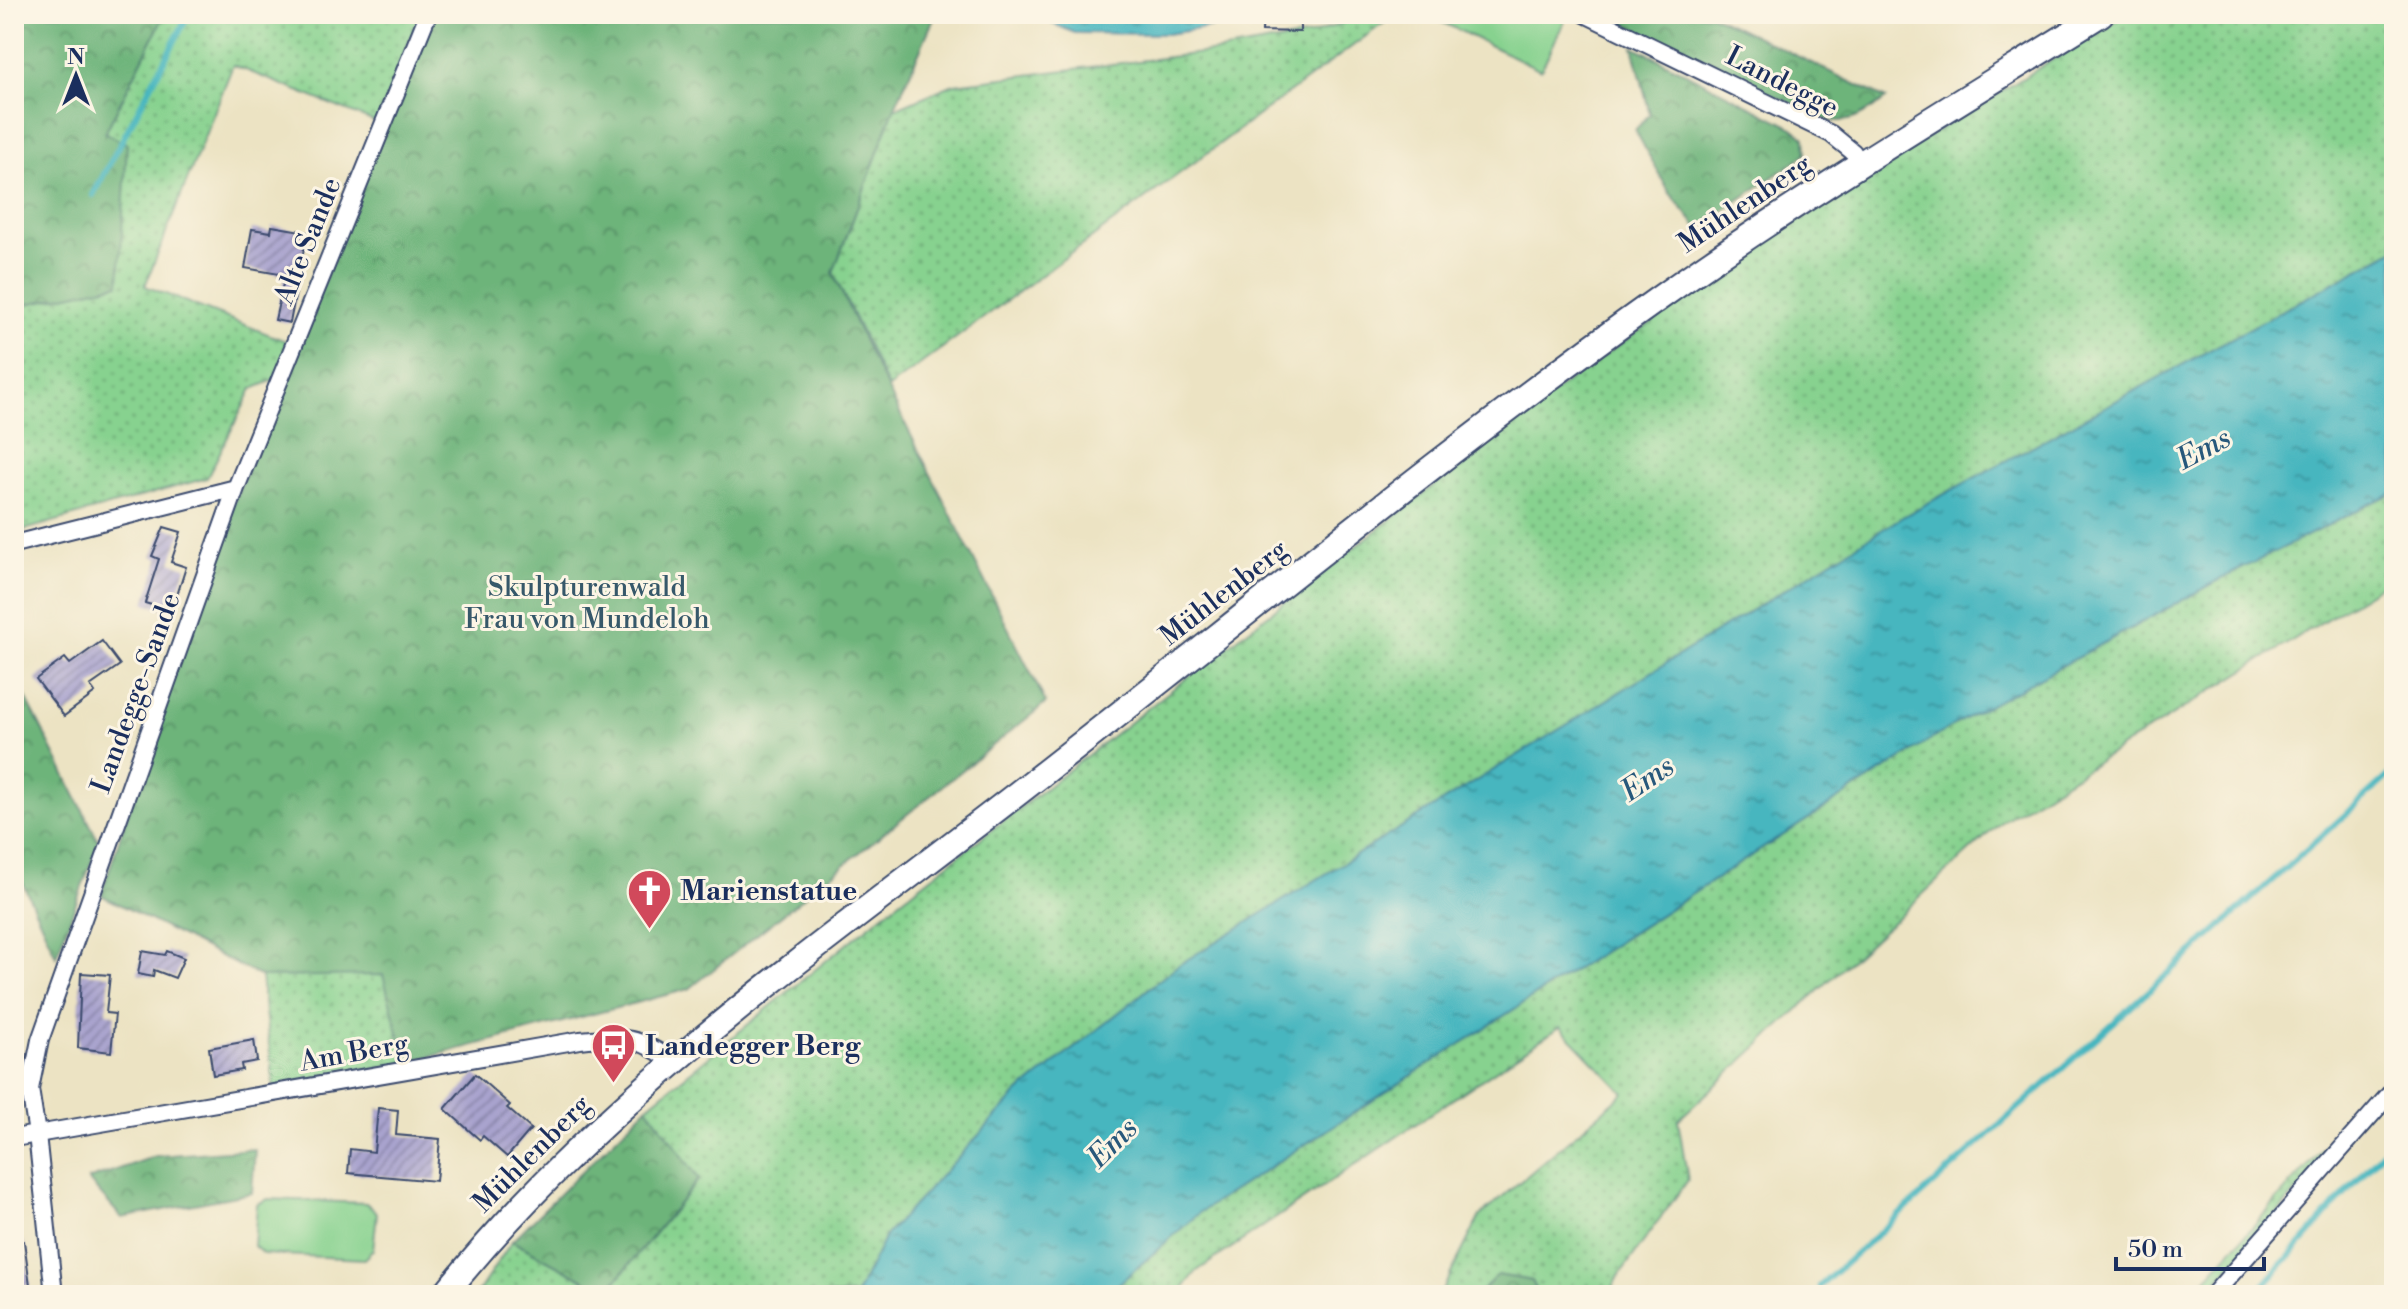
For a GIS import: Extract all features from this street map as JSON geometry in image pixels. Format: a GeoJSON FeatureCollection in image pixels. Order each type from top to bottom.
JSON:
{"type":"FeatureCollection","features":[{"type":"Feature","properties":{"kind":"main road","name":"Mühlenberg"},"geometry":{"type":"LineString","coordinates":[[444,1295],[510,1217],[568,1156],[675,1063],[1456,450],[1655,301],[1755,232],[2101,14]]}},
{"type":"Feature","properties":{"kind":"street","name":"Alte Sande"},"geometry":{"type":"LineString","coordinates":[[236,488],[428,14]]}},
{"type":"Feature","properties":{"kind":"street","name":"Landegge"},"geometry":{"type":"LineString","coordinates":[[1585,14],[1831,134],[1853,152],[1861,164]]}},
{"type":"Feature","properties":{"kind":"street"},"geometry":{"type":"LineString","coordinates":[[14,544],[236,488]]}},
{"type":"Feature","properties":{"kind":"street","name":"Landegge-Sande"},"geometry":{"type":"LineString","coordinates":[[54,1295],[30,1089],[40,1040],[236,488]]}},
{"type":"Feature","properties":{"kind":"street","name":"Am Berg"},"geometry":{"type":"LineString","coordinates":[[37,1134],[580,1040],[627,1038],[650,1045],[675,1063]]}},
{"type":"Feature","properties":{"kind":"street"},"geometry":{"type":"LineString","coordinates":[[2213,1295],[2394,1089]]}},
{"type":"Feature","properties":{"kind":"street"},"geometry":{"type":"LineString","coordinates":[[14,1138],[37,1134]]}},
{"type":"Feature","properties":{"kind":"green space"},"geometry":{"type":"Polygon","coordinates":[[[14,14],[165,14],[105,133],[127,144],[119,284],[14,307],[14,14]]]}},
{"type":"Feature","properties":{"kind":"green space"},"geometry":{"type":"Polygon","coordinates":[[[165,14],[420,14],[377,123],[233,65],[145,286],[291,343],[274,380],[252,389],[207,478],[17,532],[14,539],[14,307],[119,284],[105,133],[165,14]]]}},
{"type":"Feature","properties":{"kind":"green space","name":"Skulpturenwald Frau von Mundeloh"},"geometry":{"type":"Polygon","coordinates":[[[432,14],[936,14],[894,109],[833,273],[866,346],[1046,703],[689,989],[406,1063],[383,975],[261,977],[101,895],[215,549],[432,14]]]}},
{"type":"Feature","properties":{"kind":"green space"},"geometry":{"type":"Polygon","coordinates":[[[1366,14],[1396,14],[888,388],[833,273],[894,109],[954,84],[1226,50],[1311,35],[1366,14]]]}},
{"type":"Feature","properties":{"kind":"green space"},"geometry":{"type":"Polygon","coordinates":[[[1425,14],[1568,14],[1541,70],[1425,14]]]}},
{"type":"Feature","properties":{"kind":"green space"},"geometry":{"type":"Polygon","coordinates":[[[1604,14],[1710,14],[1886,99],[1850,120],[1824,119],[1604,14]]]}},
{"type":"Feature","properties":{"kind":"green space"},"geometry":{"type":"Polygon","coordinates":[[[2127,14],[2394,14],[2394,250],[1904,516],[1177,966],[1018,1093],[886,1235],[856,1295],[476,1295],[512,1241],[607,1292],[699,1179],[647,1107],[876,920],[1567,382],[1822,202],[2127,14]]]}},
{"type":"Feature","properties":{"kind":"green space"},"geometry":{"type":"Polygon","coordinates":[[[1633,46],[1793,128],[1805,138],[1806,154],[1698,228],[1669,192],[1635,130],[1650,114],[1633,46]]]}},
{"type":"Feature","properties":{"kind":"green space"},"geometry":{"type":"Polygon","coordinates":[[[2394,492],[2394,577],[2001,822],[1678,1120],[1688,1180],[1616,1280],[1610,1295],[1539,1295],[1532,1281],[1497,1275],[1478,1295],[1440,1295],[1480,1216],[1624,1093],[1560,1027],[1197,1271],[1178,1295],[1106,1295],[1199,1213],[1955,724],[2223,578],[2394,492]]]}},
{"type":"Feature","properties":{"kind":"green space"},"geometry":{"type":"Polygon","coordinates":[[[14,674],[99,842],[56,956],[14,864],[14,674]]]}},
{"type":"Feature","properties":{"kind":"green space"},"geometry":{"type":"Polygon","coordinates":[[[383,974],[406,1063],[274,1088],[261,977],[383,974]]]}},
{"type":"Feature","properties":{"kind":"green space"},"geometry":{"type":"Polygon","coordinates":[[[2394,1070],[2394,1082],[2205,1295],[2191,1295],[2394,1070]]]}},
{"type":"Feature","properties":{"kind":"green space"},"geometry":{"type":"Polygon","coordinates":[[[647,1107],[699,1179],[607,1292],[512,1241],[647,1107]]]}},
{"type":"Feature","properties":{"kind":"green space"},"geometry":{"type":"Polygon","coordinates":[[[255,1149],[252,1193],[122,1218],[88,1180],[156,1156],[255,1149]]]}},
{"type":"Feature","properties":{"kind":"green space"},"geometry":{"type":"Polygon","coordinates":[[[268,1199],[366,1203],[377,1213],[373,1250],[364,1259],[263,1254],[254,1246],[257,1204],[268,1199]]]}},
{"type":"Feature","properties":{"kind":"green space"},"geometry":{"type":"Polygon","coordinates":[[[1497,1275],[1532,1281],[1539,1295],[1478,1295],[1497,1275]]]}},
{"type":"Feature","properties":{"kind":"water"},"geometry":{"type":"Polygon","coordinates":[[[1045,14],[1227,14],[1217,26],[1167,34],[1075,33],[1051,23],[1045,14]]]}},
{"type":"Feature","properties":{"kind":"water","name":"Ems"},"geometry":{"type":"Polygon","coordinates":[[[2394,250],[2394,492],[2223,578],[1955,724],[1199,1213],[1106,1295],[856,1295],[886,1235],[1018,1093],[1177,966],[1904,516],[2394,250]]]}},
{"type":"Feature","properties":{"kind":"building"},"geometry":{"type":"Polygon","coordinates":[[[1263,14],[1300,14],[1300,32],[1262,31],[1263,14]]]}},
{"type":"Feature","properties":{"kind":"building"},"geometry":{"type":"Polygon","coordinates":[[[272,226],[307,232],[290,323],[275,320],[285,275],[245,268],[252,229],[271,232],[272,226]]]}},
{"type":"Feature","properties":{"kind":"building"},"geometry":{"type":"Polygon","coordinates":[[[164,527],[181,532],[171,562],[186,567],[172,611],[145,603],[159,559],[152,556],[164,527]]]}},
{"type":"Feature","properties":{"kind":"building"},"geometry":{"type":"Polygon","coordinates":[[[102,641],[120,665],[90,686],[95,693],[64,716],[36,679],[65,658],[70,664],[102,641]]]}},
{"type":"Feature","properties":{"kind":"building"},"geometry":{"type":"Polygon","coordinates":[[[142,951],[165,955],[167,951],[184,958],[175,978],[154,970],[153,977],[138,974],[142,951]]]}},
{"type":"Feature","properties":{"kind":"building"},"geometry":{"type":"Polygon","coordinates":[[[81,973],[110,975],[106,1013],[115,1014],[111,1052],[78,1048],[81,973]]]}},
{"type":"Feature","properties":{"kind":"building"},"geometry":{"type":"Polygon","coordinates":[[[254,1040],[257,1061],[241,1064],[242,1070],[213,1075],[209,1048],[254,1040]]]}},
{"type":"Feature","properties":{"kind":"building"},"geometry":{"type":"Polygon","coordinates":[[[475,1074],[510,1105],[507,1108],[531,1129],[507,1157],[483,1136],[480,1140],[445,1109],[475,1074]]]}},
{"type":"Feature","properties":{"kind":"building"},"geometry":{"type":"Polygon","coordinates":[[[378,1108],[398,1110],[396,1135],[440,1139],[436,1181],[348,1173],[350,1149],[374,1152],[378,1108]]]}},
{"type":"Feature","properties":{"kind":"building"},"geometry":{"type":"Polygon","coordinates":[[[24,1241],[30,1285],[14,1287],[14,1242],[24,1241]]]}},
{"type":"Feature","properties":{"kind":"waterway"},"geometry":{"type":"LineString","coordinates":[[93,195],[189,14]]}},
{"type":"Feature","properties":{"kind":"waterway"},"geometry":{"type":"LineString","coordinates":[[1820,1286],[2394,771]]}},
{"type":"Feature","properties":{"kind":"waterway"},"geometry":{"type":"LineString","coordinates":[[2255,1295],[2394,1139]]}},
{"type":"Feature","properties":{"kind":"place","name":"Marienstatue"},"geometry":{"type":"Point","coordinates":[649,930]}},
{"type":"Feature","properties":{"kind":"place","name":"Landegger Berg"},"geometry":{"type":"Point","coordinates":[614,1085]}}]}
